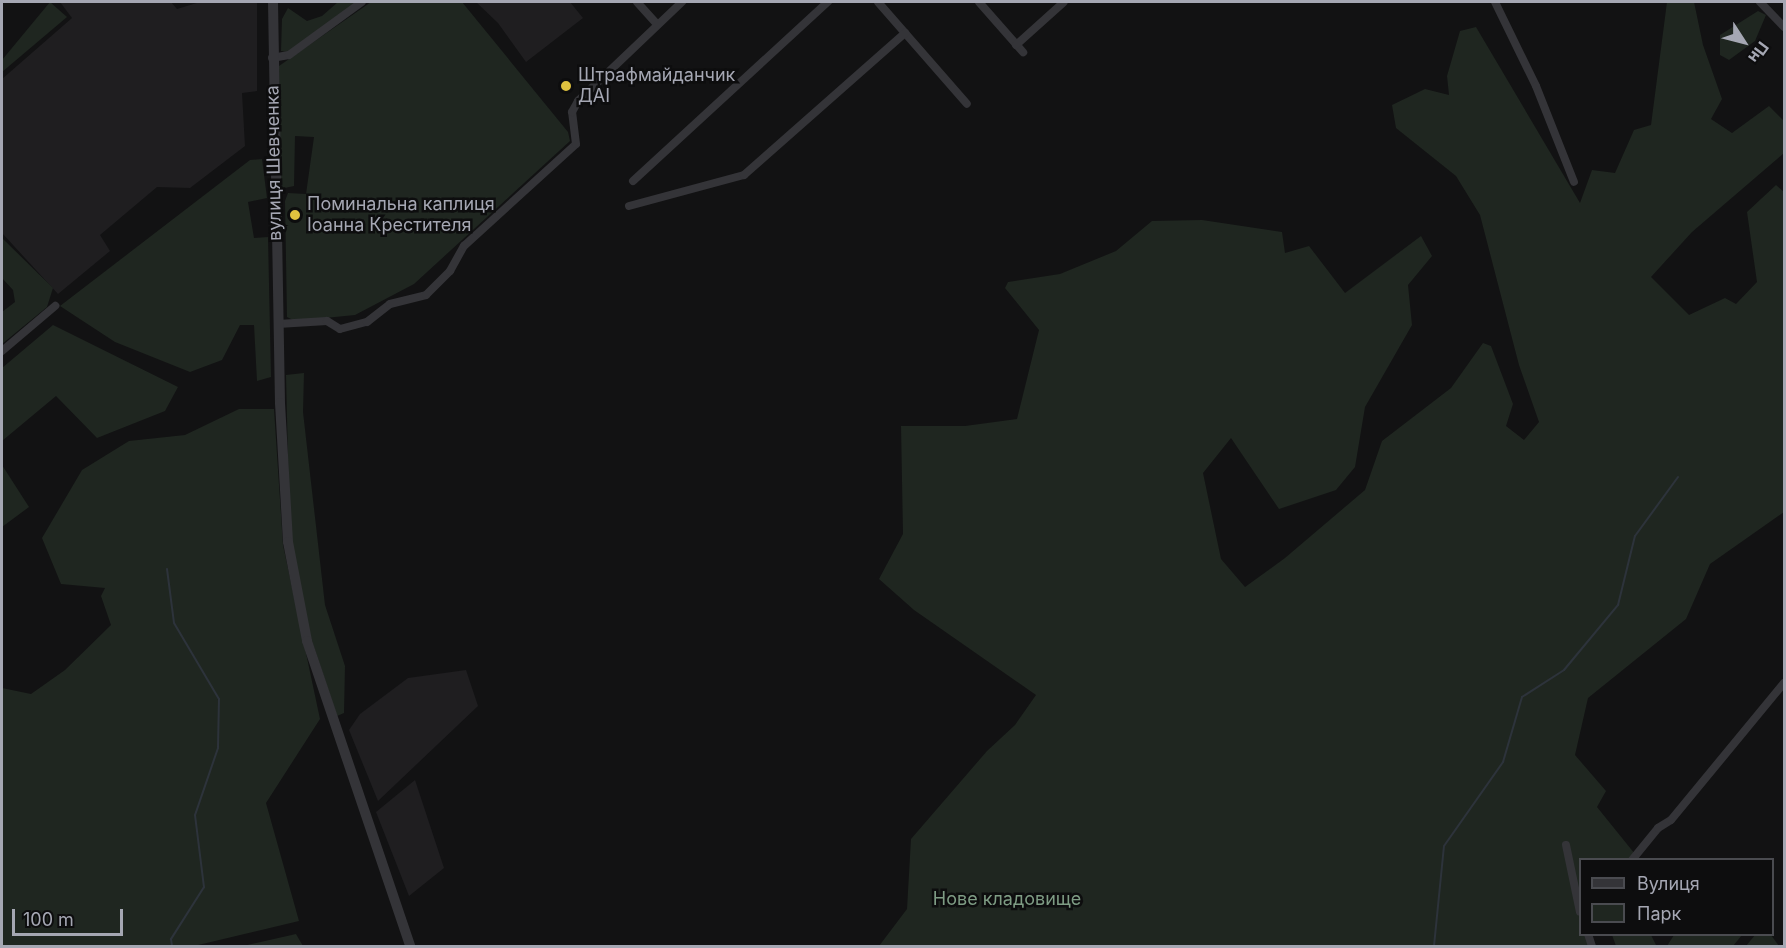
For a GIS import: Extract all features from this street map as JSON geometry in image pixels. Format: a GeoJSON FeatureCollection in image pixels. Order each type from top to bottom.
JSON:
{"type":"FeatureCollection","features":[{"type":"Feature","properties":{"kind":"street","name":"вулиця Шевченка"},"geometry":{"type":"LineString","coordinates":[[273,2],[272,58],[278,324],[288,542],[307,641],[410,946]]}},
{"type":"Feature","properties":{"kind":"street"},"geometry":{"type":"LineString","coordinates":[[272,58],[289,55],[362,2]]}},
{"type":"Feature","properties":{"kind":"street"},"geometry":{"type":"LineString","coordinates":[[637,2],[657,24]]}},
{"type":"Feature","properties":{"kind":"street"},"geometry":{"type":"LineString","coordinates":[[278,324],[327,321],[340,329],[367,321],[390,304],[426,295],[450,271],[464,246],[576,144],[572,112],[578,101],[682,2]]}},
{"type":"Feature","properties":{"kind":"street"},"geometry":{"type":"LineString","coordinates":[[633,181],[828,2]]}},
{"type":"Feature","properties":{"kind":"street"},"geometry":{"type":"LineString","coordinates":[[878,2],[967,104]]}},
{"type":"Feature","properties":{"kind":"street"},"geometry":{"type":"LineString","coordinates":[[979,2],[1020,48],[1064,2]]}},
{"type":"Feature","properties":{"kind":"street"},"geometry":{"type":"LineString","coordinates":[[1495,2],[1536,86],[1574,182]]}},
{"type":"Feature","properties":{"kind":"street"},"geometry":{"type":"LineString","coordinates":[[1760,2],[1785,27]]}},
{"type":"Feature","properties":{"kind":"street"},"geometry":{"type":"LineString","coordinates":[[629,206],[744,175],[905,33]]}},
{"type":"Feature","properties":{"kind":"street"},"geometry":{"type":"LineString","coordinates":[[2,351],[55,306]]}},
{"type":"Feature","properties":{"kind":"street"},"geometry":{"type":"LineString","coordinates":[[1634,858],[1658,828],[1671,820],[1785,683]]}},
{"type":"Feature","properties":{"kind":"street"},"geometry":{"type":"LineString","coordinates":[[1566,845],[1579,903]]}},
{"type":"Feature","properties":{"kind":"shaded area"},"geometry":{"type":"Polygon","coordinates":[[[60,2],[171,2],[177,9],[200,2],[257,2],[257,91],[242,93],[245,146],[190,188],[157,187],[100,235],[110,251],[58,294],[2,233],[2,79],[72,18],[60,2]]]}},
{"type":"Feature","properties":{"kind":"shaded area"},"geometry":{"type":"Polygon","coordinates":[[[476,2],[570,2],[583,18],[526,62],[498,23],[476,2]]]}},
{"type":"Feature","properties":{"kind":"shaded area"},"geometry":{"type":"Polygon","coordinates":[[[466,670],[478,706],[378,801],[349,730],[360,714],[408,678],[466,670]]]}},
{"type":"Feature","properties":{"kind":"shaded area"},"geometry":{"type":"Polygon","coordinates":[[[415,780],[444,868],[409,896],[376,812],[415,780]]]}},
{"type":"Feature","properties":{"kind":"green space"},"geometry":{"type":"Polygon","coordinates":[[[50,2],[67,17],[2,72],[2,60],[50,2]]]}},
{"type":"Feature","properties":{"kind":"green space"},"geometry":{"type":"Polygon","coordinates":[[[338,2],[359,2],[288,52],[281,51],[282,19],[288,8],[307,21],[322,16],[338,2]]]}},
{"type":"Feature","properties":{"kind":"green space"},"geometry":{"type":"Polygon","coordinates":[[[371,2],[462,2],[568,132],[570,141],[414,284],[355,315],[295,321],[287,317],[285,201],[288,193],[306,194],[314,137],[295,136],[294,186],[280,189],[279,66],[371,2]]]}},
{"type":"Feature","properties":{"kind":"green space","name":"Нове кладовище"},"geometry":{"type":"Polygon","coordinates":[[[1667,2],[1694,2],[1703,45],[1722,99],[1711,119],[1732,133],[1769,106],[1784,121],[1784,153],[1692,232],[1651,277],[1689,315],[1725,298],[1736,304],[1757,282],[1747,212],[1776,185],[1784,192],[1784,512],[1710,564],[1686,619],[1588,698],[1575,755],[1606,791],[1597,807],[1638,858],[1579,858],[1579,936],[1590,936],[1596,946],[879,946],[907,909],[911,839],[987,751],[1015,725],[1036,695],[914,610],[879,579],[903,534],[901,426],[965,426],[1017,419],[1039,330],[1005,288],[1008,282],[1060,274],[1116,251],[1152,221],[1202,220],[1282,232],[1285,253],[1309,246],[1345,293],[1421,236],[1432,256],[1408,285],[1412,325],[1365,407],[1355,467],[1336,490],[1279,509],[1231,438],[1203,473],[1221,559],[1245,587],[1285,558],[1365,490],[1382,441],[1451,388],[1483,343],[1491,346],[1513,404],[1506,426],[1524,440],[1539,422],[1519,365],[1480,215],[1456,176],[1396,128],[1392,105],[1425,89],[1449,95],[1447,76],[1460,31],[1476,27],[1580,203],[1592,170],[1615,173],[1634,130],[1651,125],[1667,2]]]}},
{"type":"Feature","properties":{"kind":"green space"},"geometry":{"type":"Polygon","coordinates":[[[1758,11],[1766,15],[1755,41],[1729,60],[1720,55],[1720,35],[1758,11]]]}},
{"type":"Feature","properties":{"kind":"green space"},"geometry":{"type":"Polygon","coordinates":[[[262,159],[267,198],[248,202],[254,238],[268,237],[271,377],[257,381],[254,325],[240,325],[222,360],[190,372],[115,342],[60,306],[250,160],[262,159]]]}},
{"type":"Feature","properties":{"kind":"green space"},"geometry":{"type":"Polygon","coordinates":[[[2,238],[53,288],[47,307],[2,344],[2,312],[15,302],[13,290],[2,278],[2,238]]]}},
{"type":"Feature","properties":{"kind":"green space"},"geometry":{"type":"Polygon","coordinates":[[[53,325],[178,387],[165,411],[97,438],[56,396],[2,441],[2,368],[53,325]]]}},
{"type":"Feature","properties":{"kind":"green space"},"geometry":{"type":"Polygon","coordinates":[[[304,373],[303,412],[325,605],[345,666],[344,713],[337,716],[311,638],[290,542],[286,375],[304,373]]]}},
{"type":"Feature","properties":{"kind":"green space"},"geometry":{"type":"Polygon","coordinates":[[[239,409],[274,409],[283,545],[320,719],[266,803],[299,921],[194,946],[2,946],[2,688],[31,694],[65,670],[111,625],[101,596],[105,588],[61,584],[42,538],[82,470],[129,441],[185,435],[239,409]]]}},
{"type":"Feature","properties":{"kind":"green space"},"geometry":{"type":"Polygon","coordinates":[[[2,465],[29,507],[2,527],[2,465]]]}},
{"type":"Feature","properties":{"kind":"green space"},"geometry":{"type":"Polygon","coordinates":[[[296,934],[303,946],[243,946],[296,934]]]}},
{"type":"Feature","properties":{"kind":"green space"},"geometry":{"type":"Polygon","coordinates":[[[1612,936],[1652,936],[1656,945],[1616,946],[1612,936]]]}},
{"type":"Feature","properties":{"kind":"green space"},"geometry":{"type":"Polygon","coordinates":[[[1673,936],[1741,936],[1733,946],[1667,946],[1673,936]]]}},
{"type":"Feature","properties":{"kind":"green space"},"geometry":{"type":"Polygon","coordinates":[[[1754,936],[1772,936],[1779,946],[1746,946],[1754,936]]]}},
{"type":"Feature","properties":{"kind":"waterway"},"geometry":{"type":"LineString","coordinates":[[1434,946],[1444,846],[1503,762],[1522,697],[1564,670],[1618,605],[1635,536],[1678,477]]}},
{"type":"Feature","properties":{"kind":"waterway"},"geometry":{"type":"LineString","coordinates":[[167,569],[174,623],[219,699],[218,748],[195,815],[204,887],[171,939],[172,946]]}},
{"type":"Feature","properties":{"kind":"place","name":"Штрафмайданчик ДАІ"},"geometry":{"type":"Point","coordinates":[566,86]}},
{"type":"Feature","properties":{"kind":"place","name":"Поминальна каплиця Іоанна Крестителя"},"geometry":{"type":"Point","coordinates":[295,215]}}]}
